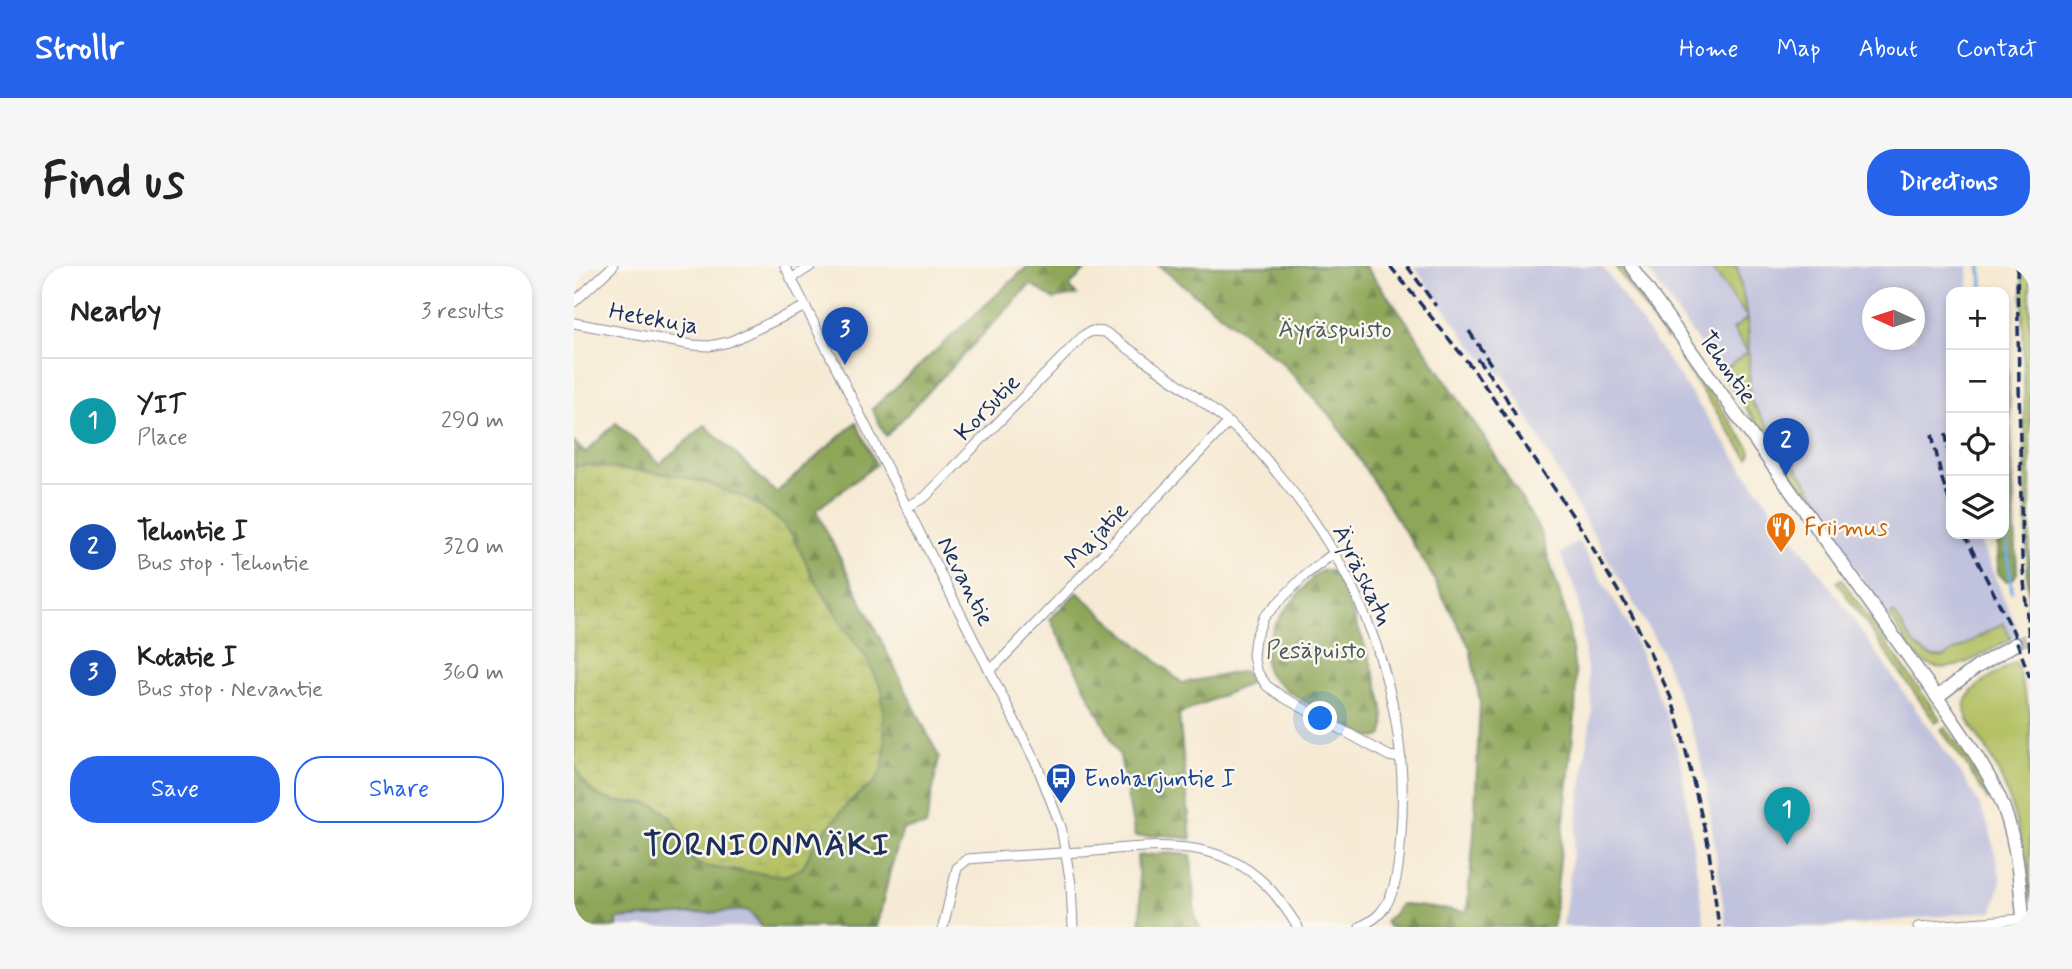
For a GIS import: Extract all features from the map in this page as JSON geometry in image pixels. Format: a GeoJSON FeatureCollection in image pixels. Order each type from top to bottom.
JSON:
{"type":"FeatureCollection","features":[{"type":"Feature","properties":{"kind":"street"},"geometry":{"type":"LineString","coordinates":[[574,302],[613,266]]}},
{"type":"Feature","properties":{"kind":"street","name":"Nevantie"},"geometry":{"type":"LineString","coordinates":[[785,266],[1037,765],[1061,827],[1071,884],[1073,927]]}},
{"type":"Feature","properties":{"kind":"street"},"geometry":{"type":"LineString","coordinates":[[791,279],[811,266]]}},
{"type":"Feature","properties":{"kind":"street","name":"Tehontie"},"geometry":{"type":"LineString","coordinates":[[1631,266],[1937,697],[1985,770],[1999,796],[2013,845],[2023,923]]}},
{"type":"Feature","properties":{"kind":"street","name":"Hetekuja"},"geometry":{"type":"LineString","coordinates":[[574,323],[709,346],[729,342],[804,307]]}},
{"type":"Feature","properties":{"kind":"street","name":"Korsutie"},"geometry":{"type":"LineString","coordinates":[[907,507],[925,497],[1084,335],[1092,331]]}},
{"type":"Feature","properties":{"kind":"street","name":"Äyräskatu"},"geometry":{"type":"LineString","coordinates":[[1092,331],[1105,332],[1247,438],[1300,499],[1334,553],[1360,602],[1389,693],[1400,758],[1402,807],[1397,874],[1390,895],[1380,915],[1360,927]]}},
{"type":"Feature","properties":{"kind":"street","name":"Majatie"},"geometry":{"type":"LineString","coordinates":[[989,670],[1072,588],[1228,423]]}},
{"type":"Feature","properties":{"kind":"street"},"geometry":{"type":"LineString","coordinates":[[1334,553],[1305,575],[1264,617],[1255,639],[1253,655],[1256,670],[1267,686],[1283,696],[1389,756],[1400,758]]}},
{"type":"Feature","properties":{"kind":"street"},"geometry":{"type":"LineString","coordinates":[[1937,697],[1977,667],[2015,644]]}},
{"type":"Feature","properties":{"kind":"street"},"geometry":{"type":"LineString","coordinates":[[943,927],[957,868],[962,861],[1159,845],[1180,845],[1242,866],[1265,883],[1298,927]]}},
{"type":"Feature","properties":{"kind":"street"},"geometry":{"type":"LineString","coordinates":[[1918,927],[2023,923]]}},
{"type":"Feature","properties":{"kind":"shaded area"},"geometry":{"type":"Polygon","coordinates":[[[1414,266],[1602,266],[1963,777],[1990,830],[2001,881],[1993,911],[1827,927],[1726,927],[1707,790],[1697,745],[1661,650],[1567,489],[1506,377],[1491,368],[1466,338],[1414,266]]]}},
{"type":"Feature","properties":{"kind":"shaded area"},"geometry":{"type":"Polygon","coordinates":[[[1645,266],[1968,266],[1969,287],[1946,287],[1946,539],[1979,539],[2019,634],[1956,666],[1942,668],[1923,662],[1645,266]]]}},
{"type":"Feature","properties":{"kind":"shaded area"},"geometry":{"type":"Polygon","coordinates":[[[1578,541],[1627,622],[1669,721],[1681,764],[1705,927],[1563,927],[1592,708],[1577,592],[1560,553],[1578,541]]]}},
{"type":"Feature","properties":{"kind":"shaded area"},"geometry":{"type":"Polygon","coordinates":[[[748,910],[763,927],[617,927],[617,919],[748,910]]]}},
{"type":"Feature","properties":{"kind":"green space"},"geometry":{"type":"Polygon","coordinates":[[[1028,266],[1089,266],[1069,287],[1077,295],[1053,299],[1031,284],[886,436],[872,409],[1028,266]]]}},
{"type":"Feature","properties":{"kind":"green space","name":"Äyräspuisto"},"geometry":{"type":"Polygon","coordinates":[[[1159,266],[1365,266],[1405,319],[1516,490],[1540,531],[1567,617],[1576,677],[1575,715],[1553,927],[1388,927],[1385,921],[1394,914],[1400,904],[1467,912],[1474,833],[1480,702],[1470,648],[1428,568],[1334,420],[1282,363],[1159,266]]]}},
{"type":"Feature","properties":{"kind":"green space"},"geometry":{"type":"Polygon","coordinates":[[[1615,266],[1622,268],[1667,330],[1666,339],[1615,266]]]}},
{"type":"Feature","properties":{"kind":"green space"},"geometry":{"type":"Polygon","coordinates":[[[1710,266],[1737,266],[1748,318],[1710,266]]]}},
{"type":"Feature","properties":{"kind":"green space"},"geometry":{"type":"Polygon","coordinates":[[[2022,266],[2030,266],[2030,618],[2028,596],[2022,266]]]}},
{"type":"Feature","properties":{"kind":"green space"},"geometry":{"type":"Polygon","coordinates":[[[1748,318],[1750,400],[1829,515],[1825,522],[1721,372],[1748,352],[1733,329],[1748,318]]]}},
{"type":"Feature","properties":{"kind":"green space"},"geometry":{"type":"Polygon","coordinates":[[[1680,358],[1688,361],[1750,449],[1748,458],[1680,358]]]}},
{"type":"Feature","properties":{"kind":"green space"},"geometry":{"type":"Polygon","coordinates":[[[2009,390],[2017,573],[2013,579],[2006,581],[1998,573],[1997,539],[2009,539],[2009,390]]]}},
{"type":"Feature","properties":{"kind":"green space"},"geometry":{"type":"Polygon","coordinates":[[[856,422],[876,465],[816,510],[939,757],[926,826],[903,829],[877,927],[763,927],[748,910],[617,919],[617,927],[574,927],[574,763],[586,785],[598,795],[613,801],[651,804],[666,812],[680,832],[695,863],[802,868],[817,840],[850,801],[874,783],[865,656],[814,579],[792,535],[707,483],[674,475],[584,465],[574,467],[574,442],[585,453],[616,423],[660,464],[705,425],[776,493],[856,422]]]}},
{"type":"Feature","properties":{"kind":"green space"},"geometry":{"type":"Polygon","coordinates":[[[583,465],[674,475],[707,483],[747,499],[770,513],[792,535],[814,579],[865,656],[882,689],[885,750],[882,770],[874,783],[850,801],[817,840],[802,868],[785,876],[708,867],[695,863],[680,832],[666,812],[651,804],[613,801],[598,795],[586,785],[578,771],[574,763],[574,467],[583,465]]]}},
{"type":"Feature","properties":{"kind":"green space","name":"Pesäpuisto"},"geometry":{"type":"Polygon","coordinates":[[[1325,570],[1333,572],[1338,578],[1369,658],[1382,705],[1382,736],[1374,738],[1365,735],[1329,716],[1285,689],[1267,670],[1266,648],[1275,625],[1313,577],[1325,570]]]}},
{"type":"Feature","properties":{"kind":"green space"},"geometry":{"type":"Polygon","coordinates":[[[1841,579],[1940,719],[1935,722],[1837,582],[1841,579]]]}},
{"type":"Feature","properties":{"kind":"green space"},"geometry":{"type":"Polygon","coordinates":[[[1077,592],[1182,683],[1244,671],[1251,683],[1179,714],[1191,839],[1166,835],[1135,837],[1120,756],[1050,619],[1077,592]]]}},
{"type":"Feature","properties":{"kind":"green space"},"geometry":{"type":"Polygon","coordinates":[[[1894,613],[1914,644],[1935,657],[1944,657],[2003,623],[2011,639],[1967,662],[1943,668],[1931,666],[1916,656],[1908,645],[1890,616],[1894,613]]]}},
{"type":"Feature","properties":{"kind":"green space"},"geometry":{"type":"Polygon","coordinates":[[[2016,662],[2030,713],[2030,902],[2021,844],[2006,789],[1989,753],[1969,721],[1965,707],[1974,689],[2016,662]]]}},
{"type":"Feature","properties":{"kind":"green space"},"geometry":{"type":"Polygon","coordinates":[[[1945,727],[1973,765],[1990,798],[1988,800],[1941,730],[1945,727]]]}},
{"type":"Feature","properties":{"kind":"green space"},"geometry":{"type":"Polygon","coordinates":[[[1168,853],[1191,855],[1195,918],[1200,927],[1140,927],[1137,856],[1168,853]]]}},
{"type":"Feature","properties":{"kind":"waterway"},"geometry":{"type":"LineString","coordinates":[[1981,266],[1982,287]]}},
{"type":"Feature","properties":{"kind":"waterway"},"geometry":{"type":"LineString","coordinates":[[2006,539],[2012,591]]}},
{"type":"Feature","properties":{"kind":"tunnel"},"geometry":{"type":"LineString","coordinates":[[2015,644],[2030,638]]}},
{"type":"Feature","properties":{"kind":"railway"},"geometry":{"type":"LineString","coordinates":[[1390,266],[1474,370],[1581,528],[1632,615],[1671,698],[1680,726],[1708,844],[1719,927]]}},
{"type":"Feature","properties":{"kind":"railway"},"geometry":{"type":"LineString","coordinates":[[1407,266],[1436,306]]}},
{"type":"Feature","properties":{"kind":"railway"},"geometry":{"type":"LineString","coordinates":[[2017,266],[2022,557],[2030,651]]}},
{"type":"Feature","properties":{"kind":"railway"},"geometry":{"type":"LineString","coordinates":[[1469,331],[1492,366]]}},
{"type":"Feature","properties":{"kind":"railway"},"geometry":{"type":"LineString","coordinates":[[1477,358],[1516,416]]}},
{"type":"Feature","properties":{"kind":"railway"},"geometry":{"type":"LineString","coordinates":[[1932,434],[1946,491]]}},
{"type":"Feature","properties":{"kind":"railway"},"geometry":{"type":"LineString","coordinates":[[1967,539],[2013,631],[2030,678]]}},
{"type":"Feature","properties":{"kind":"place","name":"Kotatie I"},"geometry":{"type":"Point","coordinates":[845,365]}},
{"type":"Feature","properties":{"kind":"place","name":"Tehontie I"},"geometry":{"type":"Point","coordinates":[1786,476]}},
{"type":"Feature","properties":{"kind":"place","name":"Friimus"},"geometry":{"type":"Point","coordinates":[1781,554]}},
{"type":"Feature","properties":{"kind":"place","name":"Enoharjuntie I"},"geometry":{"type":"Point","coordinates":[1061,805]}},
{"type":"Feature","properties":{"kind":"place","name":"YIT"},"geometry":{"type":"Point","coordinates":[1787,845]}},
{"type":"Feature","properties":{"kind":"district","name":"TORNIONMÄKI"},"geometry":{"type":"Point","coordinates":[767,844]}}]}
